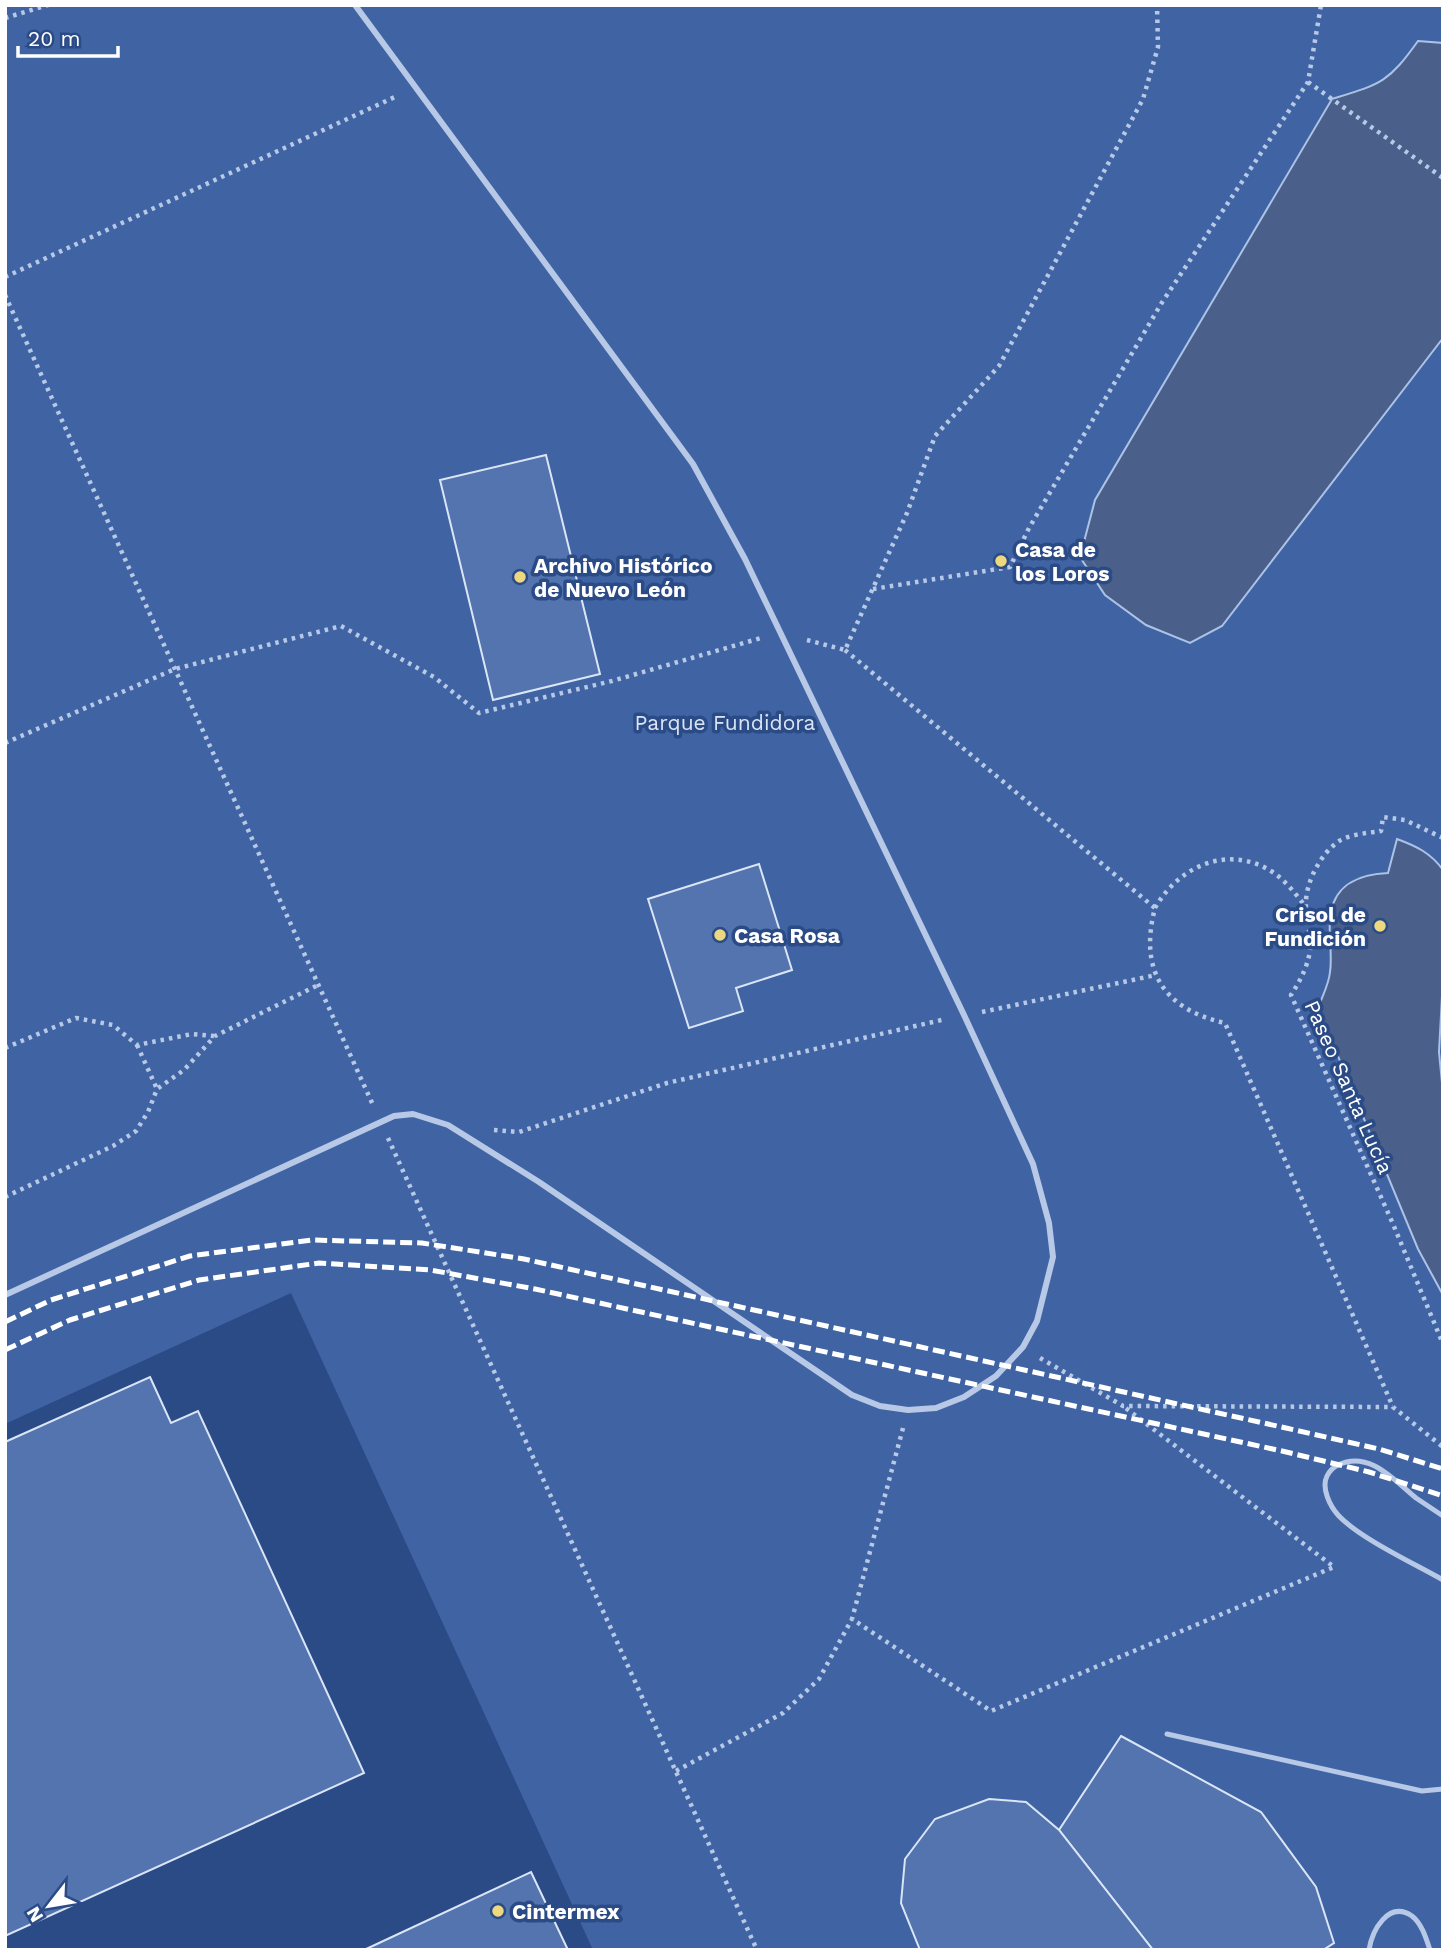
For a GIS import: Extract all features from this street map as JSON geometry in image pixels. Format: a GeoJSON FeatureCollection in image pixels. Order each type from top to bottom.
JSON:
{"type":"FeatureCollection","features":[{"type":"Feature","properties":{"kind":"street"},"geometry":{"type":"LineString","coordinates":[[5,1295],[394,1116],[412,1114],[448,1125],[539,1182],[852,1395],[880,1406],[908,1410],[936,1408],[964,1397],[996,1376],[1023,1347],[1037,1321],[1046,1292],[1053,1257],[1049,1223],[1033,1164],[745,559],[693,464],[355,5]]}},
{"type":"Feature","properties":{"kind":"lane"},"geometry":{"type":"LineString","coordinates":[[1443,1516],[1416,1498],[1397,1479],[1364,1462],[1345,1462],[1326,1476],[1326,1491],[1339,1516],[1362,1534],[1443,1580]]}},
{"type":"Feature","properties":{"kind":"lane"},"geometry":{"type":"LineString","coordinates":[[1167,1734],[1422,1791],[1443,1789]]}},
{"type":"Feature","properties":{"kind":"lane"},"geometry":{"type":"LineString","coordinates":[[1369,1950],[1376,1928],[1384,1917],[1394,1913],[1411,1915],[1423,1930],[1430,1950]]}},
{"type":"Feature","properties":{"kind":"path"},"geometry":{"type":"LineString","coordinates":[[5,18],[48,5]]}},
{"type":"Feature","properties":{"kind":"path"},"geometry":{"type":"LineString","coordinates":[[845,650],[907,513],[935,436],[999,366],[1143,99],[1157,47],[1157,5]]}},
{"type":"Feature","properties":{"kind":"path"},"geometry":{"type":"LineString","coordinates":[[873,589],[1010,567],[1029,528],[1160,304],[1308,82],[1321,5]]}},
{"type":"Feature","properties":{"kind":"path"},"geometry":{"type":"LineString","coordinates":[[1308,82],[1443,178]]}},
{"type":"Feature","properties":{"kind":"path"},"geometry":{"type":"LineString","coordinates":[[5,277],[417,87]]}},
{"type":"Feature","properties":{"kind":"path"},"geometry":{"type":"LineString","coordinates":[[5,743],[175,669],[341,626],[434,677],[480,713],[612,681],[780,633],[845,650],[1155,908]]}},
{"type":"Feature","properties":{"kind":"path","name":"Paseo Santa Lucía"},"geometry":{"type":"LineString","coordinates":[[1443,838],[1405,820],[1383,817],[1381,831],[1339,841],[1325,855],[1311,881],[1305,907],[1310,949],[1304,974],[1291,995],[1443,1344]]}},
{"type":"Feature","properties":{"kind":"path"},"geometry":{"type":"LineString","coordinates":[[1305,907],[1289,886],[1269,870],[1247,861],[1222,860],[1204,864],[1186,871],[1172,883],[1155,908],[1149,930],[1149,953],[1156,975],[1167,992],[1182,1007],[1202,1018],[1225,1023],[1394,1407],[1443,1447]]}},
{"type":"Feature","properties":{"kind":"path"},"geometry":{"type":"LineString","coordinates":[[448,1125],[519,1132],[667,1083],[964,1015],[1156,975]]}},
{"type":"Feature","properties":{"kind":"path"},"geometry":{"type":"LineString","coordinates":[[5,1197],[113,1146],[136,1131],[148,1112],[157,1089],[184,1070],[215,1036],[318,985]]}},
{"type":"Feature","properties":{"kind":"path"},"geometry":{"type":"LineString","coordinates":[[5,1048],[76,1018],[113,1025],[137,1045],[157,1089]]}},
{"type":"Feature","properties":{"kind":"path"},"geometry":{"type":"LineString","coordinates":[[137,1045],[192,1034],[215,1036]]}},
{"type":"Feature","properties":{"kind":"path"},"geometry":{"type":"LineString","coordinates":[[852,1619],[991,1712],[1334,1567],[1123,1406],[1023,1347]]}},
{"type":"Feature","properties":{"kind":"path"},"geometry":{"type":"LineString","coordinates":[[1123,1406],[1394,1407]]}},
{"type":"Feature","properties":{"kind":"path"},"geometry":{"type":"LineString","coordinates":[[676,1771],[783,1713],[819,1679],[852,1619],[908,1410]]}},
{"type":"Feature","properties":{"kind":"green space","name":"Parque Fundidora"},"geometry":{"type":"Polygon","coordinates":[[[5,5],[1443,5],[1443,1950],[593,1950],[291,1293],[5,1424],[5,5]]]}},
{"type":"Feature","properties":{"kind":"shaded area"},"geometry":{"type":"Polygon","coordinates":[[[1418,41],[1443,43],[1443,338],[1222,626],[1190,643],[1146,625],[1105,595],[1080,557],[1095,500],[1332,99],[1362,90],[1391,74],[1418,41]]]}},
{"type":"Feature","properties":{"kind":"shaded area"},"geometry":{"type":"Polygon","coordinates":[[[1397,839],[1423,851],[1443,870],[1443,978],[1439,1052],[1443,1093],[1443,1295],[1418,1249],[1318,1008],[1329,977],[1330,919],[1334,902],[1344,887],[1352,882],[1369,875],[1388,873],[1397,839]]]}},
{"type":"Feature","properties":{"kind":"building","name":"Archivo Histórico de Nuevo León"},"geometry":{"type":"Polygon","coordinates":[[[546,455],[600,674],[493,700],[440,480],[546,455]]]}},
{"type":"Feature","properties":{"kind":"building","name":"Casa Rosa"},"geometry":{"type":"Polygon","coordinates":[[[759,864],[792,970],[736,988],[743,1011],[689,1028],[648,899],[759,864]]]}},
{"type":"Feature","properties":{"kind":"building"},"geometry":{"type":"Polygon","coordinates":[[[150,1377],[171,1423],[198,1411],[364,1773],[5,1936],[5,1442],[150,1377]]]}},
{"type":"Feature","properties":{"kind":"building"},"geometry":{"type":"Polygon","coordinates":[[[1121,1736],[1261,1812],[1316,1887],[1334,1943],[1323,1950],[1153,1950],[1059,1830],[1121,1736]]]}},
{"type":"Feature","properties":{"kind":"building"},"geometry":{"type":"Polygon","coordinates":[[[989,1799],[1026,1802],[1059,1830],[1153,1950],[920,1950],[901,1903],[905,1859],[935,1819],[989,1799]]]}},
{"type":"Feature","properties":{"kind":"building","name":"Cintermex"},"geometry":{"type":"Polygon","coordinates":[[[531,1872],[568,1950],[364,1950],[531,1872]]]}},
{"type":"Feature","properties":{"kind":"railway"},"geometry":{"type":"LineString","coordinates":[[5,1322],[51,1300],[190,1256],[312,1240],[422,1243],[524,1259],[1379,1449],[1443,1469]]}},
{"type":"Feature","properties":{"kind":"railway"},"geometry":{"type":"LineString","coordinates":[[5,1350],[70,1320],[199,1280],[319,1263],[430,1270],[535,1289],[1282,1451],[1369,1472],[1443,1496]]}},
{"type":"Feature","properties":{"kind":"place","name":"Casa de los Loros"},"geometry":{"type":"Point","coordinates":[1001,561]}},
{"type":"Feature","properties":{"kind":"place","name":"Archivo Histórico de Nuevo León"},"geometry":{"type":"Point","coordinates":[520,577]}},
{"type":"Feature","properties":{"kind":"place","name":"Crisol de Fundición"},"geometry":{"type":"Point","coordinates":[1380,926]}},
{"type":"Feature","properties":{"kind":"place","name":"Casa Rosa"},"geometry":{"type":"Point","coordinates":[720,935]}},
{"type":"Feature","properties":{"kind":"place","name":"Cintermex"},"geometry":{"type":"Point","coordinates":[498,1911]}}]}
